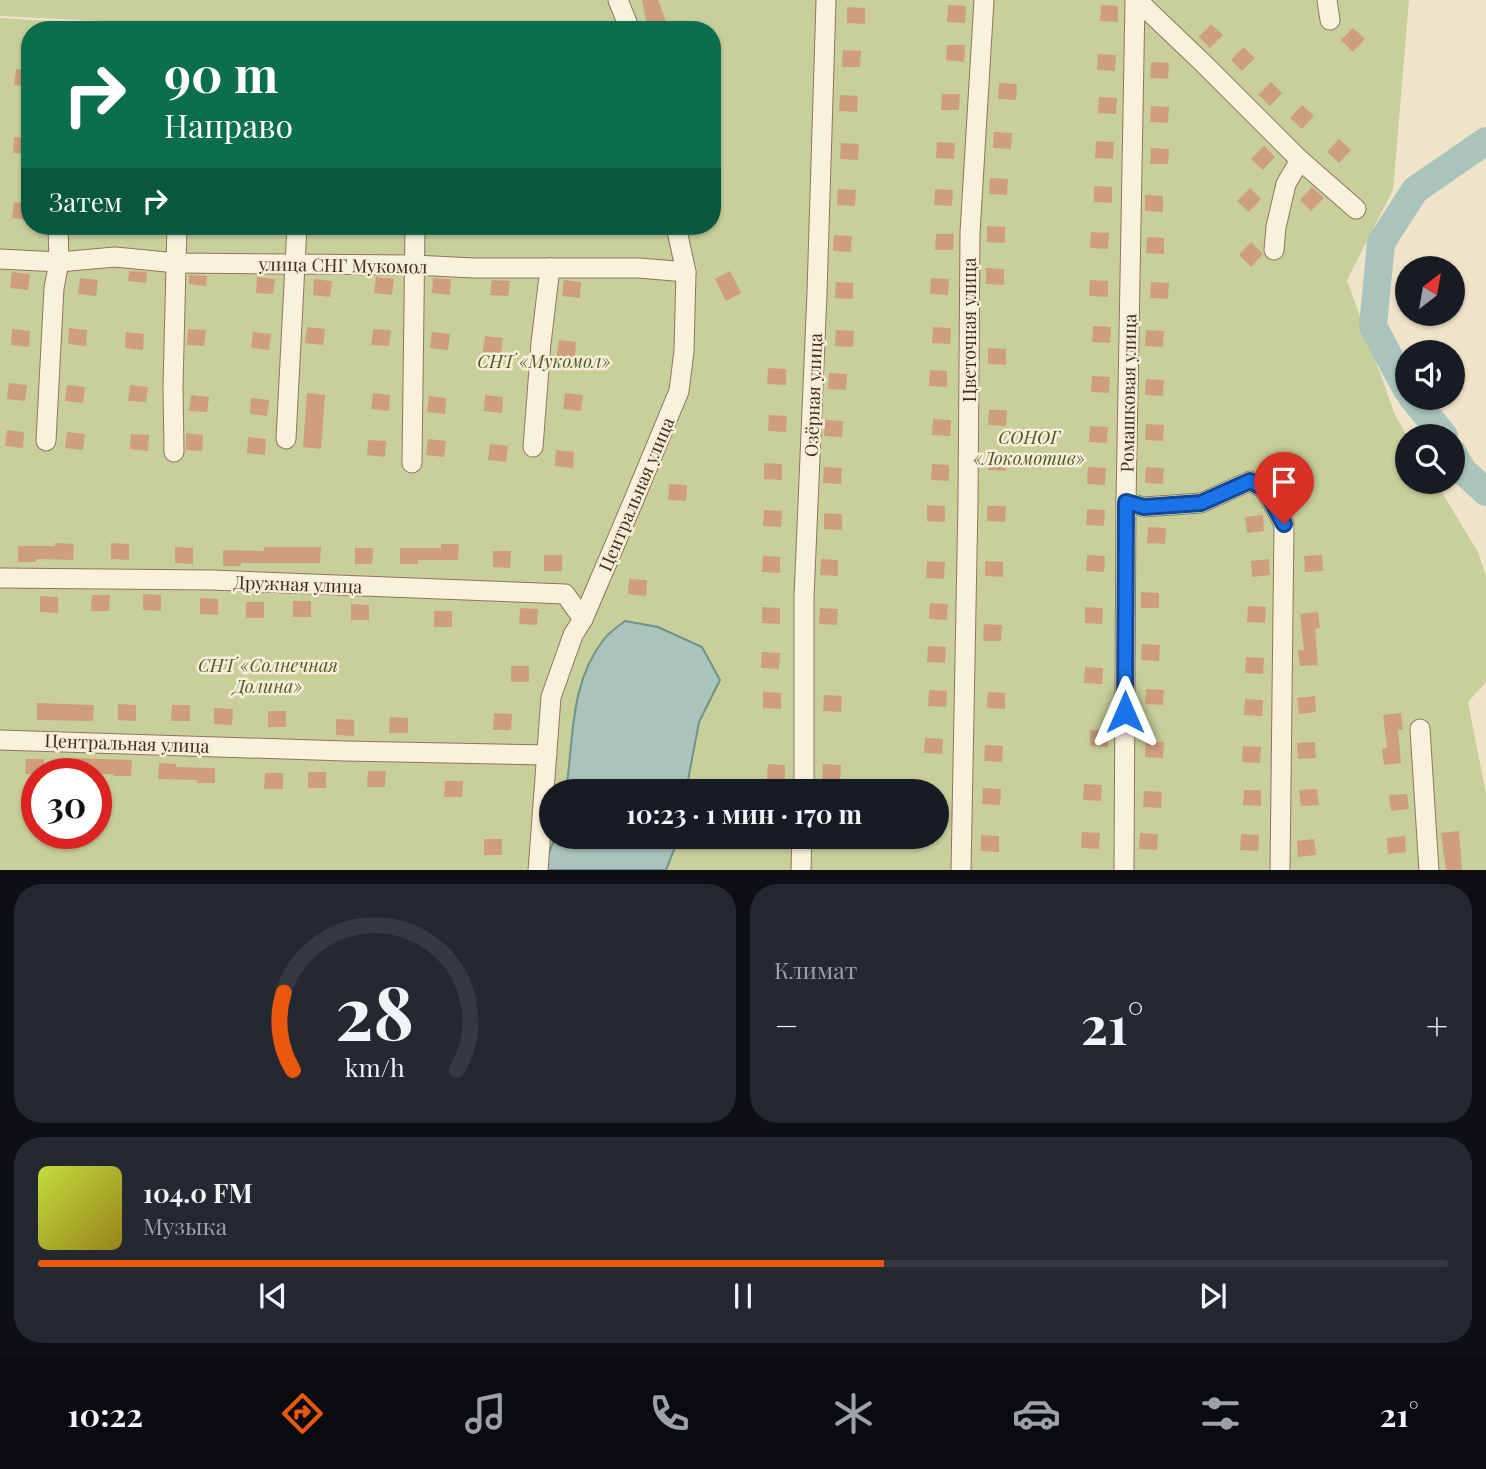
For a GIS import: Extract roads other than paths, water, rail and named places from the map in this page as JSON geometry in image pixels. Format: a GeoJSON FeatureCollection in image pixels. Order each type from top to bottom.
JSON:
{"type":"FeatureCollection","features":[{"type":"Feature","properties":{"kind":"street"},"geometry":{"type":"LineString","coordinates":[[618,0],[626,21]]}},
{"type":"Feature","properties":{"kind":"street","name":"Озёрная улица"},"geometry":{"type":"LineString","coordinates":[[804,779],[804,597],[826,0]]}},
{"type":"Feature","properties":{"kind":"street","name":"Цветочная улица"},"geometry":{"type":"LineString","coordinates":[[961,870],[970,233],[984,0]]}},
{"type":"Feature","properties":{"kind":"street"},"geometry":{"type":"LineString","coordinates":[[1136,0],[1300,160],[1356,209]]}},
{"type":"Feature","properties":{"kind":"street","name":"Ромашковая улица"},"geometry":{"type":"LineString","coordinates":[[1124,870],[1126,502],[1136,0]]}},
{"type":"Feature","properties":{"kind":"street"},"geometry":{"type":"LineString","coordinates":[[1327,0],[1330,20]]}},
{"type":"Feature","properties":{"kind":"street"},"geometry":{"type":"LineString","coordinates":[[1274,250],[1276,227],[1286,184],[1300,160]]}},
{"type":"Feature","properties":{"kind":"street"},"geometry":{"type":"LineString","coordinates":[[46,441],[54,288],[59,262],[58,235]]}},
{"type":"Feature","properties":{"kind":"street"},"geometry":{"type":"LineString","coordinates":[[174,452],[177,235]]}},
{"type":"Feature","properties":{"kind":"street"},"geometry":{"type":"LineString","coordinates":[[286,439],[297,235]]}},
{"type":"Feature","properties":{"kind":"street"},"geometry":{"type":"LineString","coordinates":[[412,463],[415,235]]}},
{"type":"Feature","properties":{"kind":"street","name":"Центральная улица"},"geometry":{"type":"LineString","coordinates":[[538,870],[551,697],[573,635],[583,619],[679,391],[684,351],[686,272],[678,235]]}},
{"type":"Feature","properties":{"kind":"street","name":"улица СНГ Мукомол"},"geometry":{"type":"LineString","coordinates":[[0,259],[59,262],[115,257],[177,263],[639,268],[686,272]]}},
{"type":"Feature","properties":{"kind":"street"},"geometry":{"type":"LineString","coordinates":[[533,447],[550,268]]}},
{"type":"Feature","properties":{"kind":"street"},"geometry":{"type":"LineString","coordinates":[[1126,502],[1144,507],[1201,503],[1250,481],[1265,489],[1284,524],[1280,870]]}},
{"type":"Feature","properties":{"kind":"street","name":"Дружная улица"},"geometry":{"type":"LineString","coordinates":[[0,578],[212,580],[565,594],[583,619]]}},
{"type":"Feature","properties":{"kind":"street"},"geometry":{"type":"LineString","coordinates":[[1420,729],[1429,870]]}},
{"type":"Feature","properties":{"kind":"street","name":"Центральная улица"},"geometry":{"type":"LineString","coordinates":[[0,740],[547,755]]}},
{"type":"Feature","properties":{"kind":"street"},"geometry":{"type":"LineString","coordinates":[[801,870],[802,849]]}},
{"type":"Feature","properties":{"kind":"water"},"geometry":{"type":"Polygon","coordinates":[[[625,621],[658,627],[702,647],[720,680],[699,722],[688,779],[567,779],[575,712],[584,674],[593,656],[611,632],[625,621]]]}},
{"type":"Feature","properties":{"kind":"water"},"geometry":{"type":"Polygon","coordinates":[[[550,849],[674,849],[666,870],[547,870],[546,861],[550,849]]]}},
{"type":"Feature","properties":{"kind":"waterway"},"geometry":{"type":"LineString","coordinates":[[1395,367],[1373,326],[1381,243],[1415,190],[1486,141]]}},
{"type":"Feature","properties":{"kind":"waterway"},"geometry":{"type":"LineString","coordinates":[[1423,410],[1434,424]]}},
{"type":"Feature","properties":{"kind":"waterway"},"geometry":{"type":"LineString","coordinates":[[1465,473],[1486,492]]}},
{"type":"Feature","properties":{"kind":"park label","name":"СНТ «Мукомол»"},"geometry":{"type":"Point","coordinates":[544,361]}},
{"type":"Feature","properties":{"kind":"park label","name":"СОНОГ «Локомотив»"},"geometry":{"type":"Point","coordinates":[1029,447]}},
{"type":"Feature","properties":{"kind":"park label","name":"СНТ «Солнечная Долина»"},"geometry":{"type":"Point","coordinates":[268,675]}}]}
